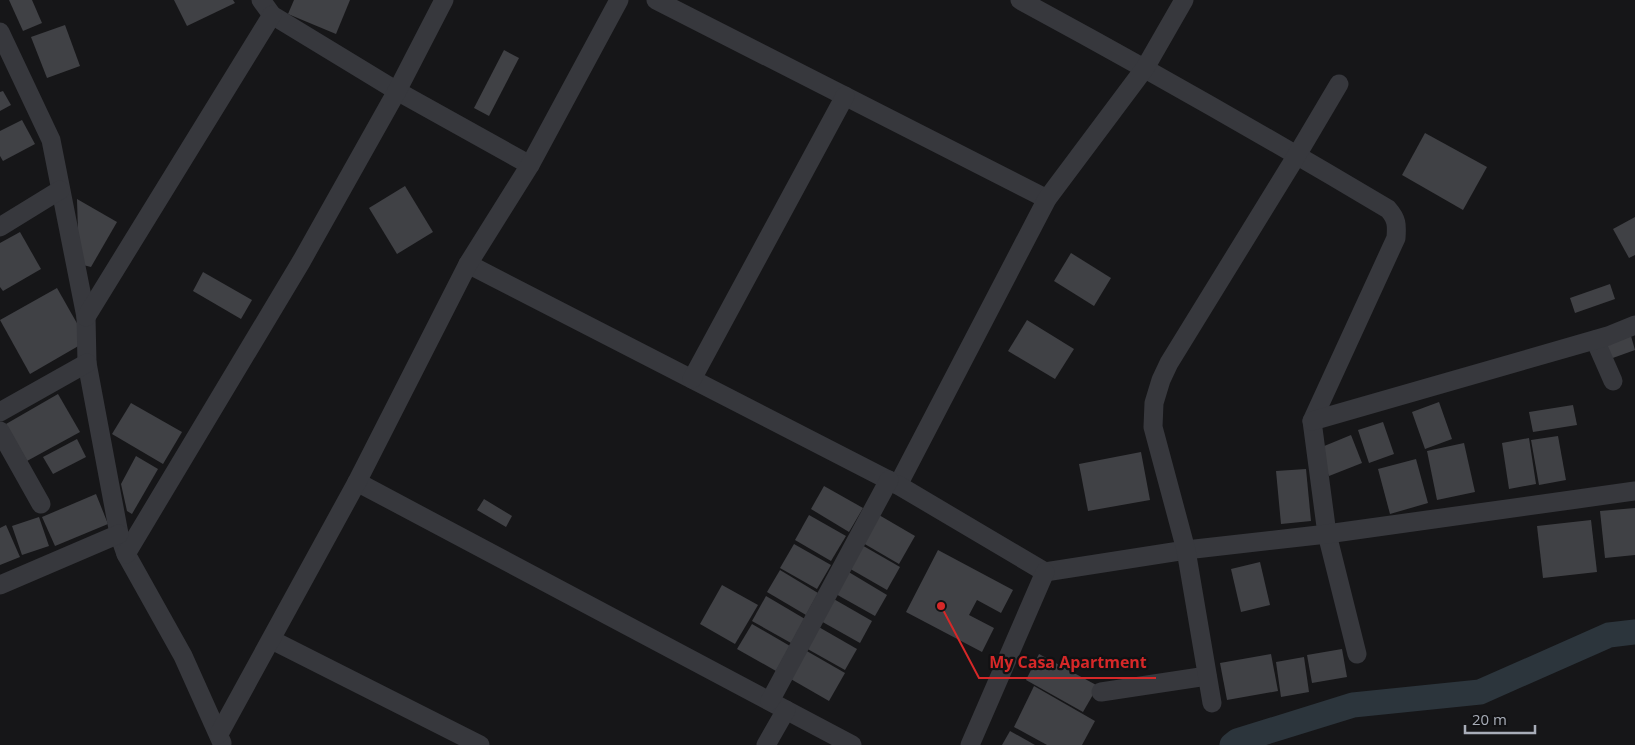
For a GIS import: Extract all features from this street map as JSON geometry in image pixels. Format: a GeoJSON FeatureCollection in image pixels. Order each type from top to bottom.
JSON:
{"type":"FeatureCollection","features":[{"type":"Feature","properties":{"kind":"street"},"geometry":{"type":"LineString","coordinates":[[261,0],[272,15],[396,91],[530,165]]}},
{"type":"Feature","properties":{"kind":"street"},"geometry":{"type":"LineString","coordinates":[[126,554],[301,262],[444,0]]}},
{"type":"Feature","properties":{"kind":"street"},"geometry":{"type":"LineString","coordinates":[[221,740],[272,640],[357,482],[468,264],[530,165],[619,0]]}},
{"type":"Feature","properties":{"kind":"street"},"geometry":{"type":"LineString","coordinates":[[656,0],[1047,199]]}},
{"type":"Feature","properties":{"kind":"street"},"geometry":{"type":"LineString","coordinates":[[1020,0],[1145,68],[1297,155],[1388,209],[1394,215],[1397,224],[1396,238],[1312,422],[1327,534],[1357,654]]}},
{"type":"Feature","properties":{"kind":"street"},"geometry":{"type":"LineString","coordinates":[[766,745],[778,706],[894,483],[1047,199],[1145,68],[1184,0]]}},
{"type":"Feature","properties":{"kind":"street"},"geometry":{"type":"LineString","coordinates":[[86,317],[272,15]]}},
{"type":"Feature","properties":{"kind":"street"},"geometry":{"type":"LineString","coordinates":[[0,32],[51,140],[86,317],[88,363],[119,534],[126,554],[183,656],[221,740]]}},
{"type":"Feature","properties":{"kind":"street"},"geometry":{"type":"LineString","coordinates":[[1212,703],[1186,550],[1153,427],[1154,403],[1168,363],[1339,84]]}},
{"type":"Feature","properties":{"kind":"street"},"geometry":{"type":"LineString","coordinates":[[692,379],[845,96]]}},
{"type":"Feature","properties":{"kind":"street"},"geometry":{"type":"LineString","coordinates":[[0,227],[60,190]]}},
{"type":"Feature","properties":{"kind":"street"},"geometry":{"type":"LineString","coordinates":[[468,264],[894,483],[1045,572],[1186,550],[1327,534],[1635,491]]}},
{"type":"Feature","properties":{"kind":"street"},"geometry":{"type":"LineString","coordinates":[[1312,422],[1595,340],[1635,324]]}},
{"type":"Feature","properties":{"kind":"street"},"geometry":{"type":"LineString","coordinates":[[1595,340],[1613,381]]}},
{"type":"Feature","properties":{"kind":"street"},"geometry":{"type":"LineString","coordinates":[[0,412],[88,363]]}},
{"type":"Feature","properties":{"kind":"street"},"geometry":{"type":"LineString","coordinates":[[0,431],[41,504]]}},
{"type":"Feature","properties":{"kind":"street"},"geometry":{"type":"LineString","coordinates":[[357,482],[852,745]]}},
{"type":"Feature","properties":{"kind":"street"},"geometry":{"type":"LineString","coordinates":[[0,585],[119,534]]}},
{"type":"Feature","properties":{"kind":"street"},"geometry":{"type":"LineString","coordinates":[[970,745],[1045,572]]}},
{"type":"Feature","properties":{"kind":"street"},"geometry":{"type":"LineString","coordinates":[[272,640],[480,745]]}},
{"type":"Feature","properties":{"kind":"street"},"geometry":{"type":"LineString","coordinates":[[1101,692],[1207,676]]}},
{"type":"Feature","properties":{"kind":"building"},"geometry":{"type":"Polygon","coordinates":[[[9,0],[32,0],[42,23],[23,31],[9,0]]]}},
{"type":"Feature","properties":{"kind":"building"},"geometry":{"type":"Polygon","coordinates":[[[174,0],[233,0],[235,3],[187,26],[174,0]]]}},
{"type":"Feature","properties":{"kind":"building"},"geometry":{"type":"Polygon","coordinates":[[[294,0],[350,0],[336,34],[288,14],[294,0]]]}},
{"type":"Feature","properties":{"kind":"building"},"geometry":{"type":"Polygon","coordinates":[[[65,25],[80,66],[47,78],[31,37],[65,25]]]}},
{"type":"Feature","properties":{"kind":"building"},"geometry":{"type":"Polygon","coordinates":[[[504,50],[519,58],[489,116],[474,108],[504,50]]]}},
{"type":"Feature","properties":{"kind":"building"},"geometry":{"type":"Polygon","coordinates":[[[3,91],[11,105],[0,111],[0,92],[3,91]]]}},
{"type":"Feature","properties":{"kind":"building"},"geometry":{"type":"Polygon","coordinates":[[[22,120],[35,144],[3,161],[0,156],[0,131],[22,120]]]}},
{"type":"Feature","properties":{"kind":"building"},"geometry":{"type":"Polygon","coordinates":[[[1425,133],[1487,167],[1463,210],[1402,175],[1425,133]]]}},
{"type":"Feature","properties":{"kind":"building"},"geometry":{"type":"Polygon","coordinates":[[[405,186],[433,232],[397,254],[369,208],[405,186]]]}},
{"type":"Feature","properties":{"kind":"building"},"geometry":{"type":"Polygon","coordinates":[[[77,199],[117,222],[91,267],[79,264],[77,199]]]}},
{"type":"Feature","properties":{"kind":"building"},"geometry":{"type":"Polygon","coordinates":[[[1635,217],[1635,255],[1629,258],[1613,229],[1635,217]]]}},
{"type":"Feature","properties":{"kind":"building"},"geometry":{"type":"Polygon","coordinates":[[[20,232],[41,269],[3,291],[0,287],[0,243],[20,232]]]}},
{"type":"Feature","properties":{"kind":"building"},"geometry":{"type":"Polygon","coordinates":[[[1071,253],[1111,278],[1094,306],[1054,281],[1071,253]]]}},
{"type":"Feature","properties":{"kind":"building"},"geometry":{"type":"Polygon","coordinates":[[[203,272],[252,300],[241,319],[193,291],[203,272]]]}},
{"type":"Feature","properties":{"kind":"building"},"geometry":{"type":"Polygon","coordinates":[[[1610,284],[1615,299],[1575,313],[1570,298],[1610,284]]]}},
{"type":"Feature","properties":{"kind":"building"},"geometry":{"type":"Polygon","coordinates":[[[57,288],[87,341],[30,374],[0,320],[57,288]]]}},
{"type":"Feature","properties":{"kind":"building"},"geometry":{"type":"Polygon","coordinates":[[[1027,320],[1074,349],[1055,379],[1008,351],[1027,320]]]}},
{"type":"Feature","properties":{"kind":"building"},"geometry":{"type":"Polygon","coordinates":[[[1631,336],[1635,350],[1610,359],[1605,346],[1631,336]]]}},
{"type":"Feature","properties":{"kind":"building"},"geometry":{"type":"Polygon","coordinates":[[[58,394],[80,432],[27,461],[6,424],[58,394]]]}},
{"type":"Feature","properties":{"kind":"building"},"geometry":{"type":"Polygon","coordinates":[[[1439,402],[1452,439],[1425,449],[1412,412],[1439,402]]]}},
{"type":"Feature","properties":{"kind":"building"},"geometry":{"type":"Polygon","coordinates":[[[131,403],[182,432],[163,464],[112,434],[131,403]]]}},
{"type":"Feature","properties":{"kind":"building"},"geometry":{"type":"Polygon","coordinates":[[[1573,405],[1577,425],[1533,432],[1529,412],[1573,405]]]}},
{"type":"Feature","properties":{"kind":"building"},"geometry":{"type":"Polygon","coordinates":[[[1383,422],[1394,454],[1369,463],[1358,430],[1383,422]]]}},
{"type":"Feature","properties":{"kind":"building"},"geometry":{"type":"Polygon","coordinates":[[[1351,435],[1362,463],[1329,476],[1317,449],[1351,435]]]}},
{"type":"Feature","properties":{"kind":"building"},"geometry":{"type":"Polygon","coordinates":[[[1558,436],[1566,480],[1539,485],[1531,440],[1558,436]]]}},
{"type":"Feature","properties":{"kind":"building"},"geometry":{"type":"Polygon","coordinates":[[[1529,438],[1536,484],[1509,489],[1502,443],[1529,438]]]}},
{"type":"Feature","properties":{"kind":"building"},"geometry":{"type":"Polygon","coordinates":[[[77,439],[86,457],[53,474],[43,457],[77,439]]]}},
{"type":"Feature","properties":{"kind":"building"},"geometry":{"type":"Polygon","coordinates":[[[1464,443],[1475,492],[1437,500],[1427,451],[1464,443]]]}},
{"type":"Feature","properties":{"kind":"building"},"geometry":{"type":"Polygon","coordinates":[[[1141,452],[1150,500],[1088,511],[1079,464],[1141,452]]]}},
{"type":"Feature","properties":{"kind":"building"},"geometry":{"type":"Polygon","coordinates":[[[136,456],[158,469],[132,514],[127,511],[121,484],[136,456]]]}},
{"type":"Feature","properties":{"kind":"building"},"geometry":{"type":"Polygon","coordinates":[[[1416,459],[1428,503],[1390,514],[1378,469],[1416,459]]]}},
{"type":"Feature","properties":{"kind":"building"},"geometry":{"type":"Polygon","coordinates":[[[1306,469],[1311,521],[1281,524],[1276,471],[1306,469]]]}},
{"type":"Feature","properties":{"kind":"building"},"geometry":{"type":"Polygon","coordinates":[[[824,486],[863,508],[849,532],[811,509],[824,486]]]}},
{"type":"Feature","properties":{"kind":"building"},"geometry":{"type":"Polygon","coordinates":[[[96,494],[108,524],[55,546],[42,517],[96,494]]]}},
{"type":"Feature","properties":{"kind":"building"},"geometry":{"type":"Polygon","coordinates":[[[484,499],[512,516],[506,527],[477,510],[484,499]]]}},
{"type":"Feature","properties":{"kind":"building"},"geometry":{"type":"Polygon","coordinates":[[[1635,508],[1635,555],[1605,558],[1600,511],[1635,508]]]}},
{"type":"Feature","properties":{"kind":"building"},"geometry":{"type":"Polygon","coordinates":[[[809,515],[846,536],[831,561],[795,540],[809,515]]]}},
{"type":"Feature","properties":{"kind":"building"},"geometry":{"type":"Polygon","coordinates":[[[879,515],[915,536],[899,564],[863,543],[879,515]]]}},
{"type":"Feature","properties":{"kind":"building"},"geometry":{"type":"Polygon","coordinates":[[[39,517],[49,546],[22,555],[12,526],[39,517]]]}},
{"type":"Feature","properties":{"kind":"building"},"geometry":{"type":"Polygon","coordinates":[[[1591,520],[1597,572],[1543,578],[1537,526],[1591,520]]]}},
{"type":"Feature","properties":{"kind":"building"},"geometry":{"type":"Polygon","coordinates":[[[6,525],[20,557],[0,565],[0,528],[6,525]]]}},
{"type":"Feature","properties":{"kind":"building"},"geometry":{"type":"Polygon","coordinates":[[[794,544],[831,565],[817,589],[780,568],[794,544]]]}},
{"type":"Feature","properties":{"kind":"building"},"geometry":{"type":"Polygon","coordinates":[[[860,544],[900,567],[887,590],[847,567],[860,544]]]}},
{"type":"Feature","properties":{"kind":"building"},"geometry":{"type":"Polygon","coordinates":[[[938,550],[1013,590],[1001,613],[977,600],[969,615],[994,628],[982,652],[906,612],[938,550]]]}},
{"type":"Feature","properties":{"kind":"building"},"geometry":{"type":"Polygon","coordinates":[[[1260,562],[1270,605],[1241,612],[1231,569],[1260,562]]]}},
{"type":"Feature","properties":{"kind":"building"},"geometry":{"type":"Polygon","coordinates":[[[780,570],[818,593],[806,615],[767,592],[780,570]]]}},
{"type":"Feature","properties":{"kind":"building"},"geometry":{"type":"Polygon","coordinates":[[[847,571],[887,595],[875,616],[834,593],[847,571]]]}},
{"type":"Feature","properties":{"kind":"building"},"geometry":{"type":"Polygon","coordinates":[[[722,585],[758,605],[735,644],[700,624],[722,585]]]}},
{"type":"Feature","properties":{"kind":"building"},"geometry":{"type":"Polygon","coordinates":[[[766,596],[805,619],[791,643],[752,621],[766,596]]]}},
{"type":"Feature","properties":{"kind":"building"},"geometry":{"type":"Polygon","coordinates":[[[832,598],[872,621],[860,643],[819,620],[832,598]]]}},
{"type":"Feature","properties":{"kind":"building"},"geometry":{"type":"Polygon","coordinates":[[[752,624],[790,646],[776,671],[737,649],[752,624]]]}},
{"type":"Feature","properties":{"kind":"building"},"geometry":{"type":"Polygon","coordinates":[[[817,626],[857,649],[845,670],[804,647],[817,626]]]}},
{"type":"Feature","properties":{"kind":"building"},"geometry":{"type":"Polygon","coordinates":[[[1342,649],[1347,677],[1312,683],[1307,655],[1342,649]]]}},
{"type":"Feature","properties":{"kind":"building"},"geometry":{"type":"Polygon","coordinates":[[[805,650],[845,673],[829,701],[789,678],[805,650]]]}},
{"type":"Feature","properties":{"kind":"building"},"geometry":{"type":"Polygon","coordinates":[[[1039,654],[1098,686],[1083,712],[1026,680],[1039,654]]]}},
{"type":"Feature","properties":{"kind":"building"},"geometry":{"type":"Polygon","coordinates":[[[1271,654],[1278,691],[1227,700],[1220,663],[1271,654]]]}},
{"type":"Feature","properties":{"kind":"building"},"geometry":{"type":"Polygon","coordinates":[[[1304,657],[1309,692],[1281,697],[1276,662],[1304,657]]]}},
{"type":"Feature","properties":{"kind":"building"},"geometry":{"type":"Polygon","coordinates":[[[1034,686],[1095,721],[1082,745],[1047,745],[1014,727],[1034,686]]]}},
{"type":"Feature","properties":{"kind":"building"},"geometry":{"type":"Polygon","coordinates":[[[1010,731],[1035,745],[1002,745],[1010,731]]]}},
{"type":"Feature","properties":{"kind":"waterway"},"geometry":{"type":"LineString","coordinates":[[1232,745],[1237,741],[1353,705],[1480,692],[1609,635],[1635,632]]}},
{"type":"Feature","properties":{"kind":"place","name":"My Casa Apartment"},"geometry":{"type":"Point","coordinates":[941,606]}}]}
